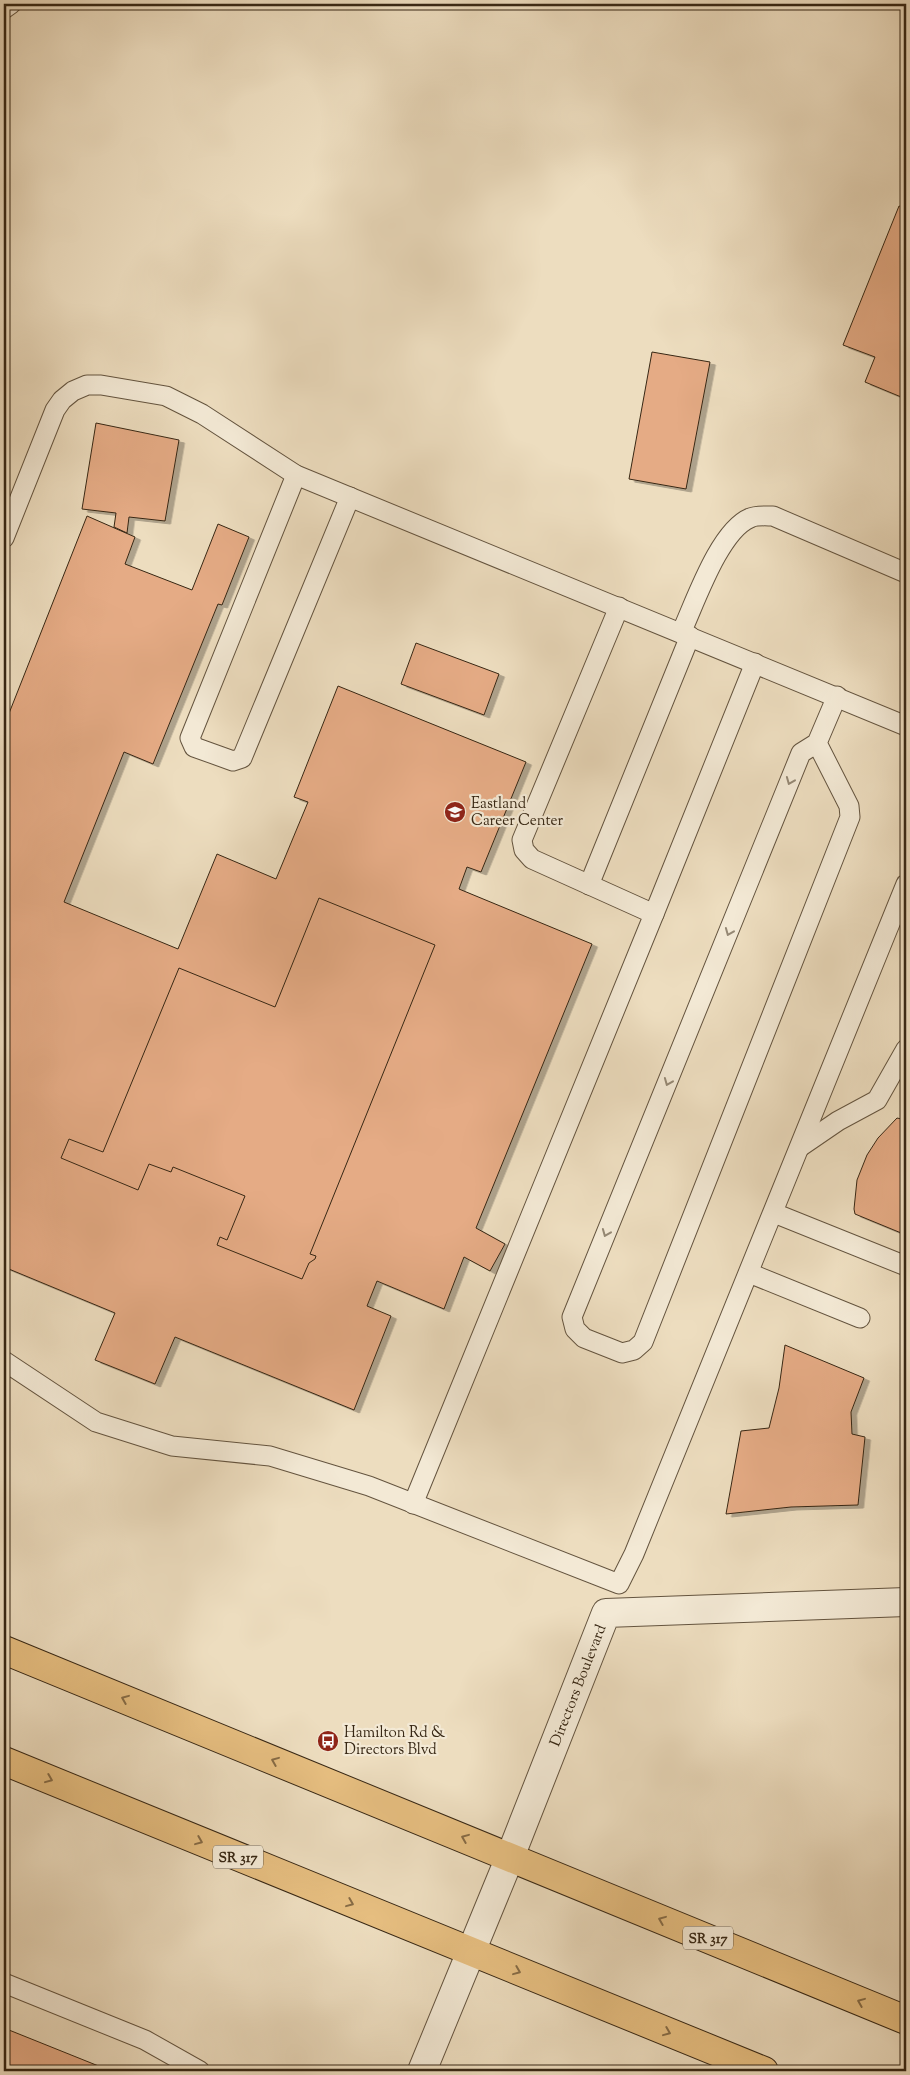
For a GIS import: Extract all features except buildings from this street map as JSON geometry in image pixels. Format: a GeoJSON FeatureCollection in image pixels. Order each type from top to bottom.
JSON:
{"type":"FeatureCollection","features":[{"type":"Feature","properties":{"kind":"main road","name":"SR 317"},"geometry":{"type":"LineString","coordinates":[[4,1650],[906,2020]]}},
{"type":"Feature","properties":{"kind":"main road","name":"SR 317"},"geometry":{"type":"LineString","coordinates":[[4,1761],[764,2071]]}},
{"type":"Feature","properties":{"kind":"street","name":"Directors Boulevard"},"geometry":{"type":"LineString","coordinates":[[422,2071],[472,1953],[606,1613],[906,1602]]}},
{"type":"Feature","properties":{"kind":"lane"},"geometry":{"type":"LineString","coordinates":[[4,9],[11,4]]}},
{"type":"Feature","properties":{"kind":"lane"},"geometry":{"type":"LineString","coordinates":[[6,525],[55,410],[62,400],[73,391],[87,385],[101,385],[166,396],[202,414],[296,475],[906,726]]}},
{"type":"Feature","properties":{"kind":"lane"},"geometry":{"type":"LineString","coordinates":[[296,475],[190,738],[194,747],[233,761],[242,758],[350,497]]}},
{"type":"Feature","properties":{"kind":"lane"},"geometry":{"type":"LineString","coordinates":[[589,885],[716,554],[734,530],[750,518],[773,516],[906,573]]}},
{"type":"Feature","properties":{"kind":"lane"},"geometry":{"type":"LineString","coordinates":[[618,607],[522,840],[524,850],[532,859],[654,914]]}},
{"type":"Feature","properties":{"kind":"lane"},"geometry":{"type":"LineString","coordinates":[[413,1504],[755,663]]}},
{"type":"Feature","properties":{"kind":"lane"},"geometry":{"type":"LineString","coordinates":[[817,743],[849,806],[850,817],[643,1342],[634,1350],[622,1353],[584,1338],[575,1329],[572,1317],[801,753],[817,743],[837,696]]}},
{"type":"Feature","properties":{"kind":"lane"},"geometry":{"type":"LineString","coordinates":[[606,1613],[620,1584],[800,1147],[902,911],[906,884]]}},
{"type":"Feature","properties":{"kind":"lane"},"geometry":{"type":"LineString","coordinates":[[800,1147],[838,1121],[877,1100],[906,1049]]}},
{"type":"Feature","properties":{"kind":"lane"},"geometry":{"type":"LineString","coordinates":[[774,1213],[906,1266]]}},
{"type":"Feature","properties":{"kind":"lane"},"geometry":{"type":"LineString","coordinates":[[748,1273],[860,1318]]}},
{"type":"Feature","properties":{"kind":"lane"},"geometry":{"type":"LineString","coordinates":[[4,1361],[96,1422],[172,1446],[270,1456],[369,1486],[620,1584]]}},
{"type":"Feature","properties":{"kind":"lane"},"geometry":{"type":"LineString","coordinates":[[4,1983],[145,2040],[200,2071]]}},
{"type":"Feature","properties":{"kind":"place","name":"Eastland Career Center"},"geometry":{"type":"Point","coordinates":[455,812]}},
{"type":"Feature","properties":{"kind":"place","name":"Hamilton Rd & Directors Blvd"},"geometry":{"type":"Point","coordinates":[328,1741]}}]}
